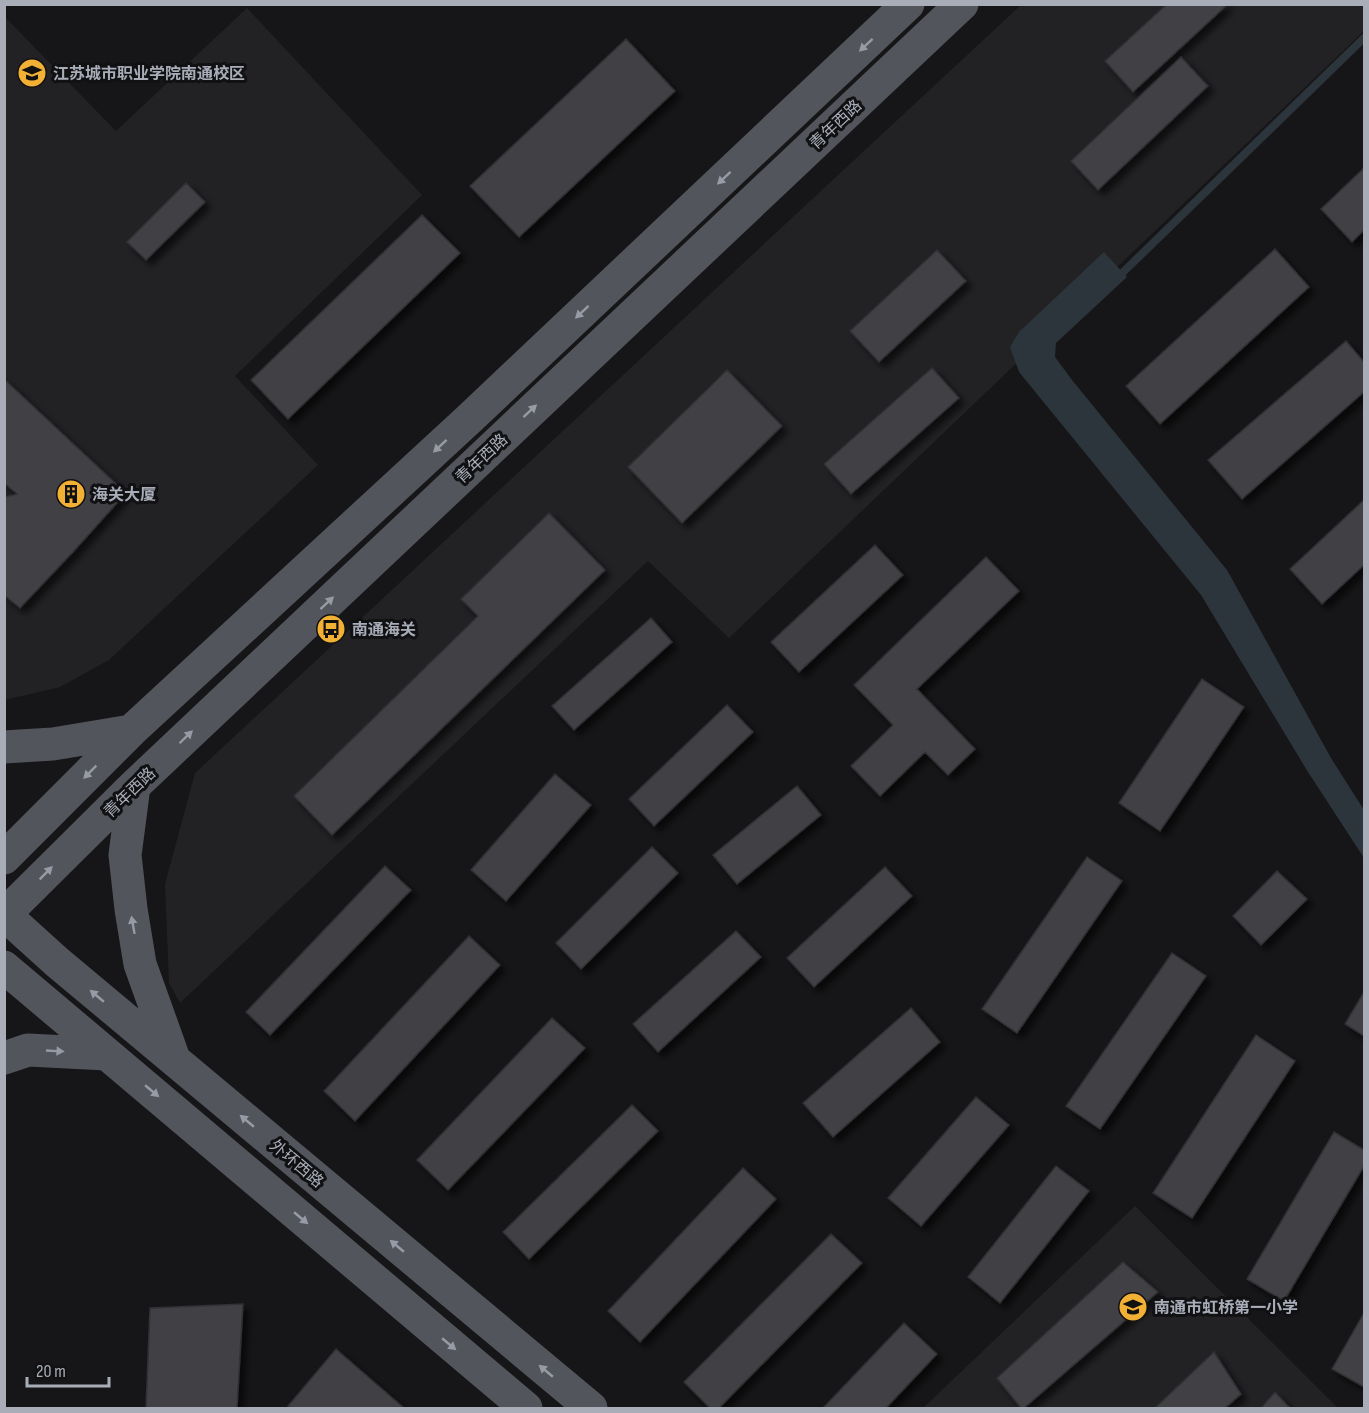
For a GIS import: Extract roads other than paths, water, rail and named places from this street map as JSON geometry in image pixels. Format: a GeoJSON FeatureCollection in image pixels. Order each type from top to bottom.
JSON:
{"type":"FeatureCollection","features":[{"type":"Feature","properties":{"kind":"main road"},"geometry":{"type":"LineString","coordinates":[[4,858],[132,731],[469,419],[908,4]]}},
{"type":"Feature","properties":{"kind":"main road","name":"青年西路"},"geometry":{"type":"LineString","coordinates":[[5,915],[135,786],[962,4]]}},
{"type":"Feature","properties":{"kind":"main road"},"geometry":{"type":"LineString","coordinates":[[4,747],[53,744],[132,731]]}},
{"type":"Feature","properties":{"kind":"main road"},"geometry":{"type":"LineString","coordinates":[[135,786],[125,855],[131,909],[140,964],[175,1060]]}},
{"type":"Feature","properties":{"kind":"main road","name":"外环西路"},"geometry":{"type":"LineString","coordinates":[[5,915],[57,962],[591,1408]]}},
{"type":"Feature","properties":{"kind":"main road"},"geometry":{"type":"LineString","coordinates":[[4,967],[526,1408]]}},
{"type":"Feature","properties":{"kind":"main road"},"geometry":{"type":"LineString","coordinates":[[4,1058],[28,1050],[107,1054]]}},
{"type":"Feature","properties":{"kind":"waterway"},"geometry":{"type":"LineString","coordinates":[[1115,280],[1364,38]]}},
{"type":"Feature","properties":{"kind":"place","name":"江苏城市职业学院南通校区"},"geometry":{"type":"Point","coordinates":[32,73]}},
{"type":"Feature","properties":{"kind":"place","name":"海关大厦"},"geometry":{"type":"Point","coordinates":[71,494]}},
{"type":"Feature","properties":{"kind":"place","name":"南通海关"},"geometry":{"type":"Point","coordinates":[331,629]}},
{"type":"Feature","properties":{"kind":"place","name":"南通市虹桥第一小学"},"geometry":{"type":"Point","coordinates":[1133,1307]}}]}
